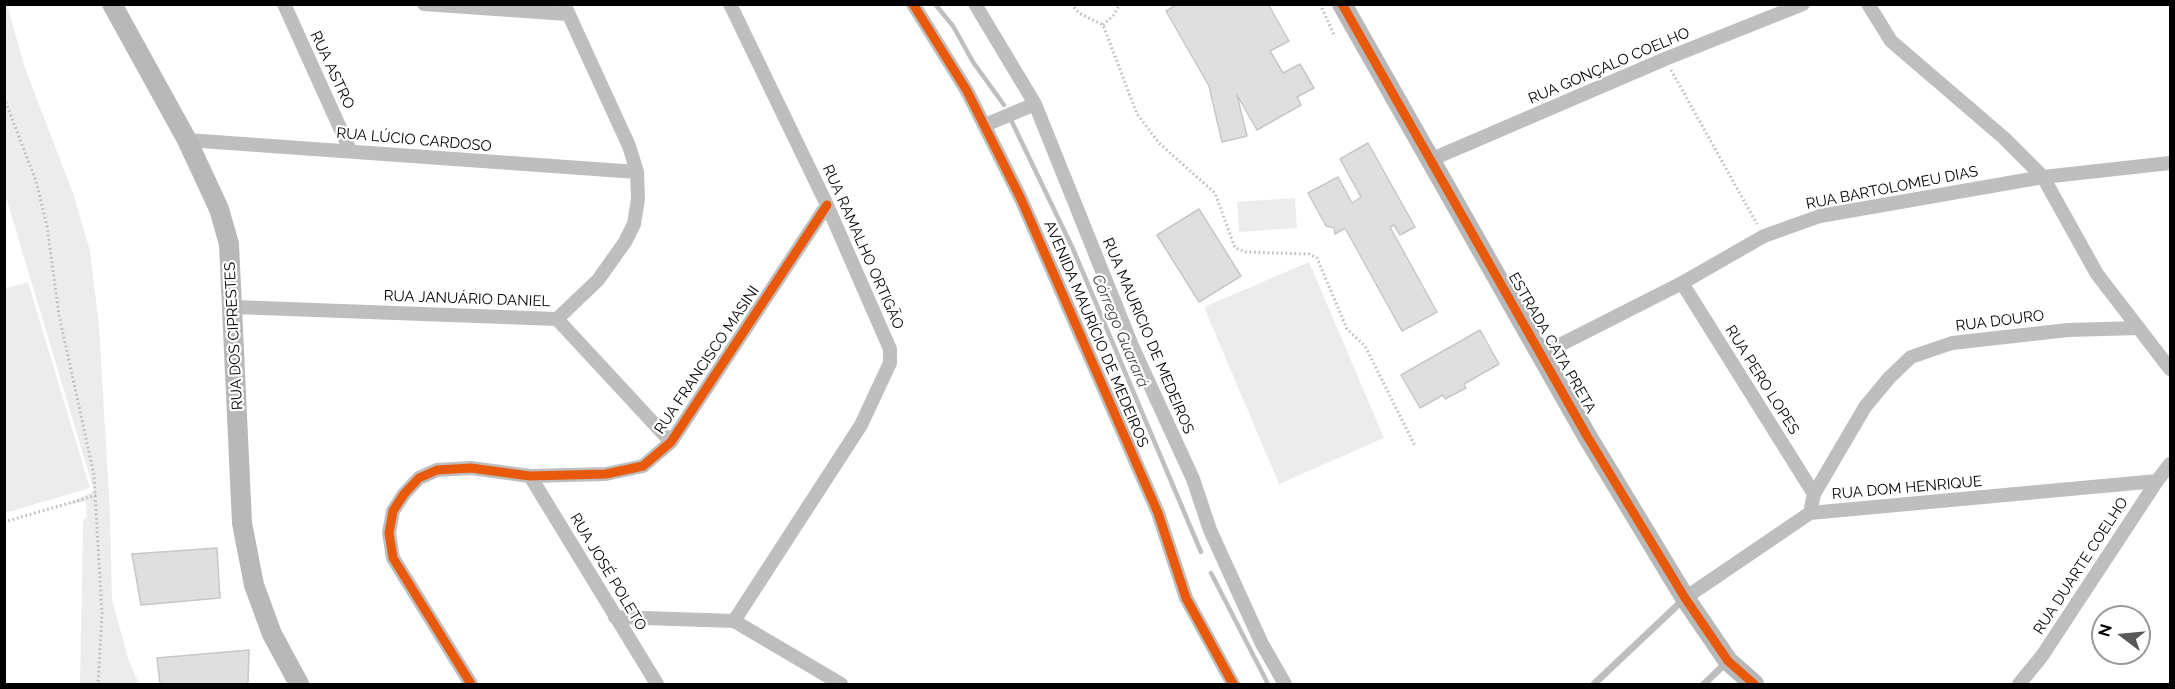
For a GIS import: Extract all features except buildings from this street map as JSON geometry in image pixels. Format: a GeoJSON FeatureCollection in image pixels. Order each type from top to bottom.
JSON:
{"type":"FeatureCollection","features":[{"type":"Feature","properties":{"kind":"street","name":"RUA DOS CIPRESTES"},"geometry":{"type":"LineString","coordinates":[[112,4],[187,140],[219,209],[229,244],[234,307],[242,523],[254,585],[272,634],[299,684]]}},
{"type":"Feature","properties":{"kind":"street","name":"RUA ASTRO"},"geometry":{"type":"LineString","coordinates":[[284,4],[350,150]]}},
{"type":"Feature","properties":{"kind":"street"},"geometry":{"type":"LineString","coordinates":[[424,4],[566,9]]}},
{"type":"Feature","properties":{"kind":"street","name":"RUA RAMALHO ORTIGÃO"},"geometry":{"type":"LineString","coordinates":[[730,4],[827,205],[890,349],[890,363],[861,425],[734,621]]}},
{"type":"Feature","properties":{"kind":"street","name":"AVENIDA MAURÍCIO DE MEDEIROS"},"geometry":{"type":"LineString","coordinates":[[913,4],[967,91],[1021,199],[1153,502],[1186,598],[1233,684]]}},
{"type":"Feature","properties":{"kind":"street","name":"RUA MAURICIO DE MEDEIROS"},"geometry":{"type":"LineString","coordinates":[[975,4],[1035,104],[1133,348],[1193,479],[1210,530],[1262,644],[1285,684]]}},
{"type":"Feature","properties":{"kind":"street","name":"RUA GONÇALO COELHO"},"geometry":{"type":"LineString","coordinates":[[1430,160],[1665,59],[1803,4]]}},
{"type":"Feature","properties":{"kind":"street"},"geometry":{"type":"LineString","coordinates":[[1868,4],[1891,41],[2004,138],[2043,177],[2097,274],[2170,369]]}},
{"type":"Feature","properties":{"kind":"street","name":"ESTRADA CATA PRETA"},"geometry":{"type":"LineString","coordinates":[[1347,6],[1430,160],[1685,598],[1728,661],[1754,684]]}},
{"type":"Feature","properties":{"kind":"street","name":"RUA JANUÁRIO DANIEL"},"geometry":{"type":"LineString","coordinates":[[234,307],[557,319],[598,280],[625,242],[634,224],[638,200],[638,172],[629,146],[566,9]]}},
{"type":"Feature","properties":{"kind":"street"},"geometry":{"type":"LineString","coordinates":[[985,125],[1035,104]]}},
{"type":"Feature","properties":{"kind":"street","name":"RUA LÚCIO CARDOSO"},"geometry":{"type":"LineString","coordinates":[[187,140],[350,150],[474,163],[638,172]]}},
{"type":"Feature","properties":{"kind":"street","name":"RUA BARTOLOMEU DIAS"},"geometry":{"type":"LineString","coordinates":[[1542,354],[1682,283],[1764,236],[1820,216],[2043,177],[2170,164]]}},
{"type":"Feature","properties":{"kind":"street","name":"RUA FRANCISCO MASINI"},"geometry":{"type":"LineString","coordinates":[[471,684],[393,558],[389,533],[393,511],[418,478],[437,470],[471,468],[530,476],[606,474],[643,466],[671,442],[827,205]]}},
{"type":"Feature","properties":{"kind":"street","name":"RUA PERO LOPES"},"geometry":{"type":"LineString","coordinates":[[1682,283],[1814,494]]}},
{"type":"Feature","properties":{"kind":"street"},"geometry":{"type":"LineString","coordinates":[[557,319],[671,442]]}},
{"type":"Feature","properties":{"kind":"street","name":"RUA DOURO"},"geometry":{"type":"LineString","coordinates":[[1810,513],[1814,494],[1865,407],[1888,378],[1911,357],[1952,343],[2068,330],[2139,328]]}},
{"type":"Feature","properties":{"kind":"street","name":"RUA DUARTE COELHO"},"geometry":{"type":"LineString","coordinates":[[2019,684],[2042,656],[2170,464]]}},
{"type":"Feature","properties":{"kind":"street","name":"RUA JOSÉ POLETO"},"geometry":{"type":"LineString","coordinates":[[530,476],[657,684]]}},
{"type":"Feature","properties":{"kind":"street","name":"RUA DOM HENRIQUE"},"geometry":{"type":"LineString","coordinates":[[1685,598],[1810,513],[2157,481]]}},
{"type":"Feature","properties":{"kind":"street"},"geometry":{"type":"LineString","coordinates":[[615,617],[734,621],[841,684]]}},
{"type":"Feature","properties":{"kind":"lane"},"geometry":{"type":"LineString","coordinates":[[1594,684],[1685,598]]}},
{"type":"Feature","properties":{"kind":"lane"},"geometry":{"type":"LineString","coordinates":[[1704,684],[1728,661]]}},
{"type":"Feature","properties":{"kind":"path"},"geometry":{"type":"LineString","coordinates":[[1071,4],[1079,13],[1103,25],[1137,114],[1159,143],[1215,193],[1235,248],[1246,252],[1309,254],[1317,258],[1347,329],[1365,346],[1415,446]]}},
{"type":"Feature","properties":{"kind":"path"},"geometry":{"type":"LineString","coordinates":[[1103,25],[1113,16],[1120,4]]}},
{"type":"Feature","properties":{"kind":"path"},"geometry":{"type":"LineString","coordinates":[[1320,4],[1335,37]]}},
{"type":"Feature","properties":{"kind":"path"},"geometry":{"type":"LineString","coordinates":[[1665,59],[1764,236]]}},
{"type":"Feature","properties":{"kind":"path"},"geometry":{"type":"LineString","coordinates":[[5,100],[47,226],[63,336],[97,495],[102,614],[98,684]]}},
{"type":"Feature","properties":{"kind":"path"},"geometry":{"type":"LineString","coordinates":[[4,522],[97,495]]}},
{"type":"Feature","properties":{"kind":"shaded area"},"geometry":{"type":"Polygon","coordinates":[[[4,5],[7,5],[25,68],[74,196],[90,251],[99,326],[110,513],[112,600],[129,661],[139,684],[80,684],[83,520],[87,517],[86,501],[64,506],[94,491],[5,194],[4,5]]]}},
{"type":"Feature","properties":{"kind":"shaded area"},"geometry":{"type":"Polygon","coordinates":[[[1295,198],[1297,228],[1239,232],[1237,202],[1295,198]]]}},
{"type":"Feature","properties":{"kind":"shaded area"},"geometry":{"type":"Polygon","coordinates":[[[1309,262],[1384,438],[1279,484],[1204,307],[1309,262]]]}},
{"type":"Feature","properties":{"kind":"shaded area"},"geometry":{"type":"Polygon","coordinates":[[[28,282],[90,488],[5,513],[5,289],[28,282]]]}},
{"type":"Feature","properties":{"kind":"waterway","name":"Córrego Guarará"},"geometry":{"type":"LineString","coordinates":[[935,4],[953,26],[973,62],[1004,105]]}},
{"type":"Feature","properties":{"kind":"waterway","name":"Córrego Guarará"},"geometry":{"type":"LineString","coordinates":[[1012,122],[1073,249],[1201,552]]}},
{"type":"Feature","properties":{"kind":"waterway","name":"Córrego Guarará"},"geometry":{"type":"LineString","coordinates":[[1211,573],[1268,684]]}},
{"type":"Feature","properties":{"kind":"cycle path"},"geometry":{"type":"LineString","coordinates":[[913,4],[967,91],[1021,199],[1158,513],[1186,598],[1233,684]]}},
{"type":"Feature","properties":{"kind":"cycle path"},"geometry":{"type":"LineString","coordinates":[[1342,4],[1587,436],[1685,598],[1728,661],[1754,684]]}},
{"type":"Feature","properties":{"kind":"cycle path"},"geometry":{"type":"LineString","coordinates":[[471,684],[393,558],[389,533],[393,511],[404,494],[419,478],[437,470],[471,468],[530,476],[606,474],[643,466],[671,442],[827,205]]}}]}
